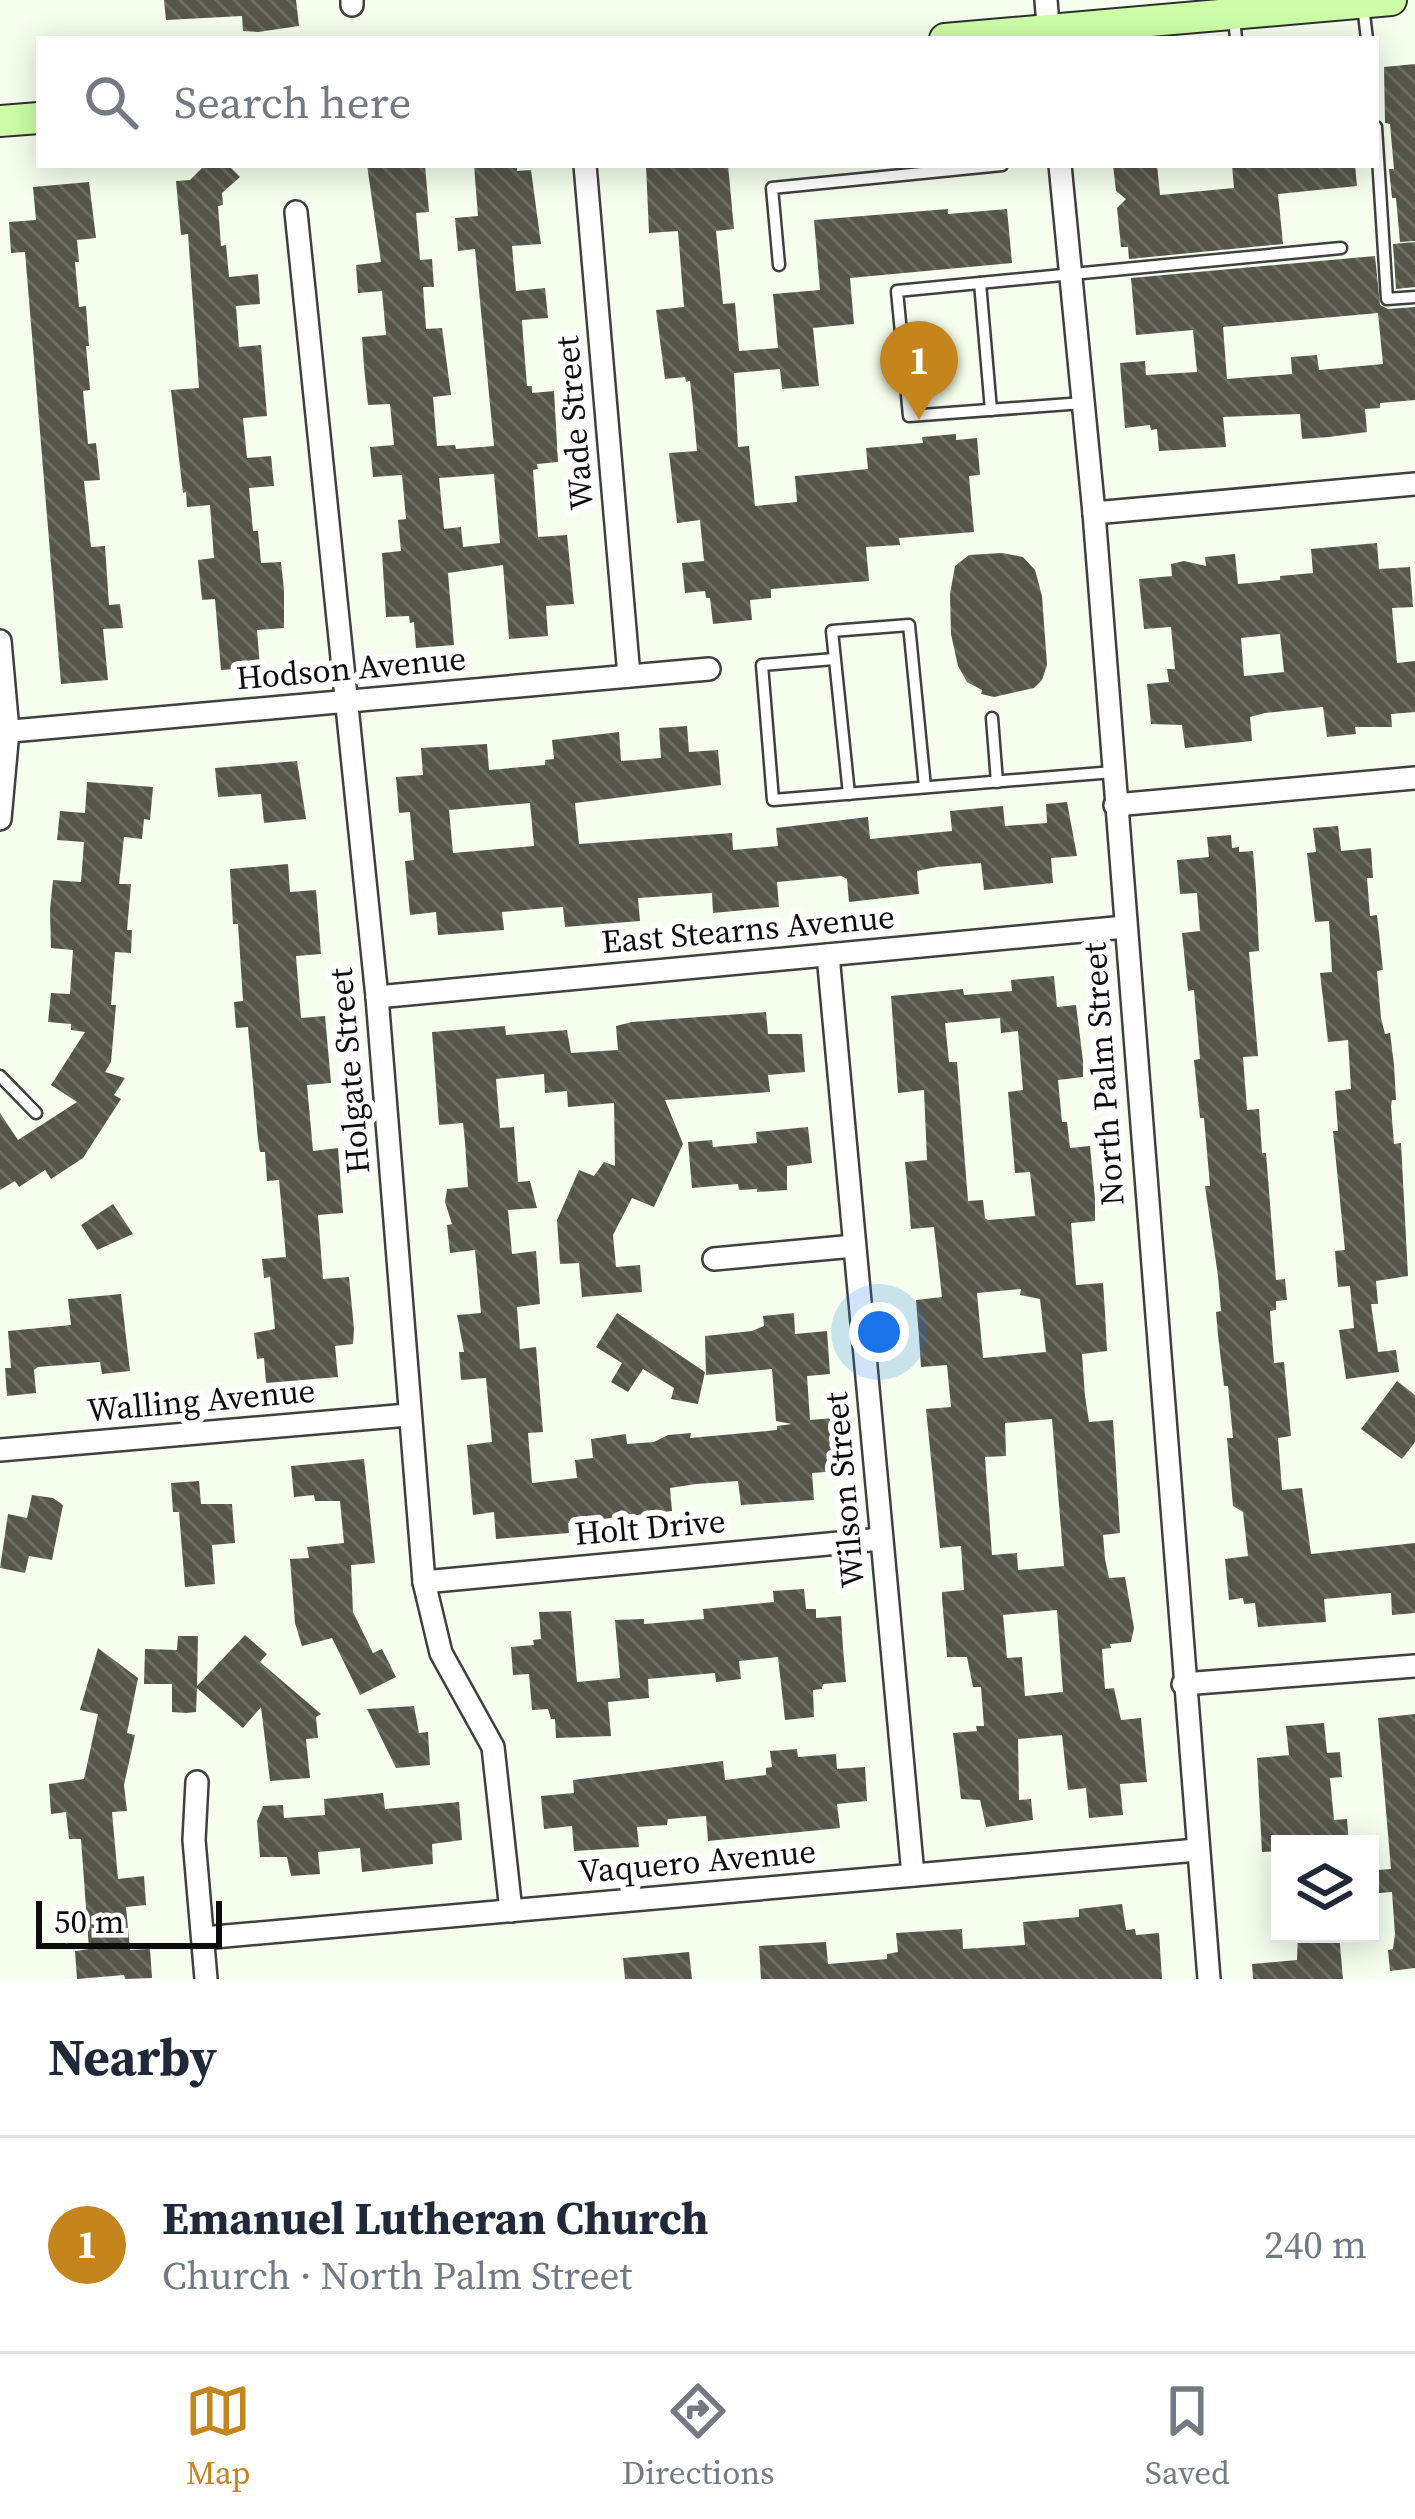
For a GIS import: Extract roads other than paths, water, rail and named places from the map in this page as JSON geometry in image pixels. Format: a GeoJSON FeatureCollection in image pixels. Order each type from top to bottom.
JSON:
{"type":"FeatureCollection","features":[{"type":"Feature","properties":{"kind":"main road"},"geometry":{"type":"LineString","coordinates":[[968,36],[1048,23],[1235,26],[1377,1]]}},
{"type":"Feature","properties":{"kind":"main road"},"geometry":{"type":"LineString","coordinates":[[0,121],[36,118]]}},
{"type":"Feature","properties":{"kind":"street","name":"Wade Street"},"geometry":{"type":"LineString","coordinates":[[585,168],[629,676]]}},
{"type":"Feature","properties":{"kind":"street","name":"North Palm Street"},"geometry":{"type":"LineString","coordinates":[[1060,168],[1094,513],[1209,1979]]}},
{"type":"Feature","properties":{"kind":"street","name":"Holgate Street"},"geometry":{"type":"LineString","coordinates":[[296,212],[377,997],[424,1582],[441,1654],[493,1747],[511,1911]]}},
{"type":"Feature","properties":{"kind":"street"},"geometry":{"type":"LineString","coordinates":[[1094,513],[1415,484]]}},
{"type":"Feature","properties":{"kind":"street"},"geometry":{"type":"LineString","coordinates":[[0,641],[4,732],[0,819]]}},
{"type":"Feature","properties":{"kind":"street","name":"Hodson Avenue"},"geometry":{"type":"LineString","coordinates":[[4,732],[709,669]]}},
{"type":"Feature","properties":{"kind":"street"},"geometry":{"type":"LineString","coordinates":[[1115,806],[1415,780]]}},
{"type":"Feature","properties":{"kind":"street","name":"East Stearns Avenue"},"geometry":{"type":"LineString","coordinates":[[377,997],[1125,927]]}},
{"type":"Feature","properties":{"kind":"street","name":"Wilson Street"},"geometry":{"type":"LineString","coordinates":[[827,955],[913,1875]]}},
{"type":"Feature","properties":{"kind":"street"},"geometry":{"type":"LineString","coordinates":[[714,1259],[854,1246]]}},
{"type":"Feature","properties":{"kind":"street","name":"Walling Avenue"},"geometry":{"type":"LineString","coordinates":[[0,1450],[408,1415]]}},
{"type":"Feature","properties":{"kind":"street","name":"Holt Drive"},"geometry":{"type":"LineString","coordinates":[[424,1582],[881,1539]]}},
{"type":"Feature","properties":{"kind":"street"},"geometry":{"type":"LineString","coordinates":[[1183,1684],[1415,1666]]}},
{"type":"Feature","properties":{"kind":"street"},"geometry":{"type":"LineString","coordinates":[[197,1782],[194,1840],[206,1979]]}},
{"type":"Feature","properties":{"kind":"street","name":"Vaquero Avenue"},"geometry":{"type":"LineString","coordinates":[[202,1938],[1197,1850]]}},
{"type":"Feature","properties":{"kind":"lane"},"geometry":{"type":"LineString","coordinates":[[1367,36],[1377,1]]}},
{"type":"Feature","properties":{"kind":"lane"},"geometry":{"type":"LineString","coordinates":[[844,168],[846,181]]}},
{"type":"Feature","properties":{"kind":"lane"},"geometry":{"type":"LineString","coordinates":[[779,265],[772,188],[956,168]]}},
{"type":"Feature","properties":{"kind":"lane"},"geometry":{"type":"LineString","coordinates":[[1379,168],[1387,299],[1415,296]]}},
{"type":"Feature","properties":{"kind":"lane"},"geometry":{"type":"LineString","coordinates":[[1082,403],[909,416],[897,291],[1341,248]]}},
{"type":"Feature","properties":{"kind":"lane"},"geometry":{"type":"LineString","coordinates":[[980,284],[991,410]]}},
{"type":"Feature","properties":{"kind":"lane"},"geometry":{"type":"LineString","coordinates":[[849,794],[832,631],[909,625],[925,788]]}},
{"type":"Feature","properties":{"kind":"lane"},"geometry":{"type":"LineString","coordinates":[[834,659],[762,665],[773,800],[1113,772]]}},
{"type":"Feature","properties":{"kind":"lane"},"geometry":{"type":"LineString","coordinates":[[992,718],[997,782]]}},
{"type":"Feature","properties":{"kind":"lane"},"geometry":{"type":"LineString","coordinates":[[0,1076],[36,1113]]}},
{"type":"Feature","properties":{"kind":"place","name":"Emanuel Lutheran Church"},"geometry":{"type":"Point","coordinates":[919,420]}}]}
